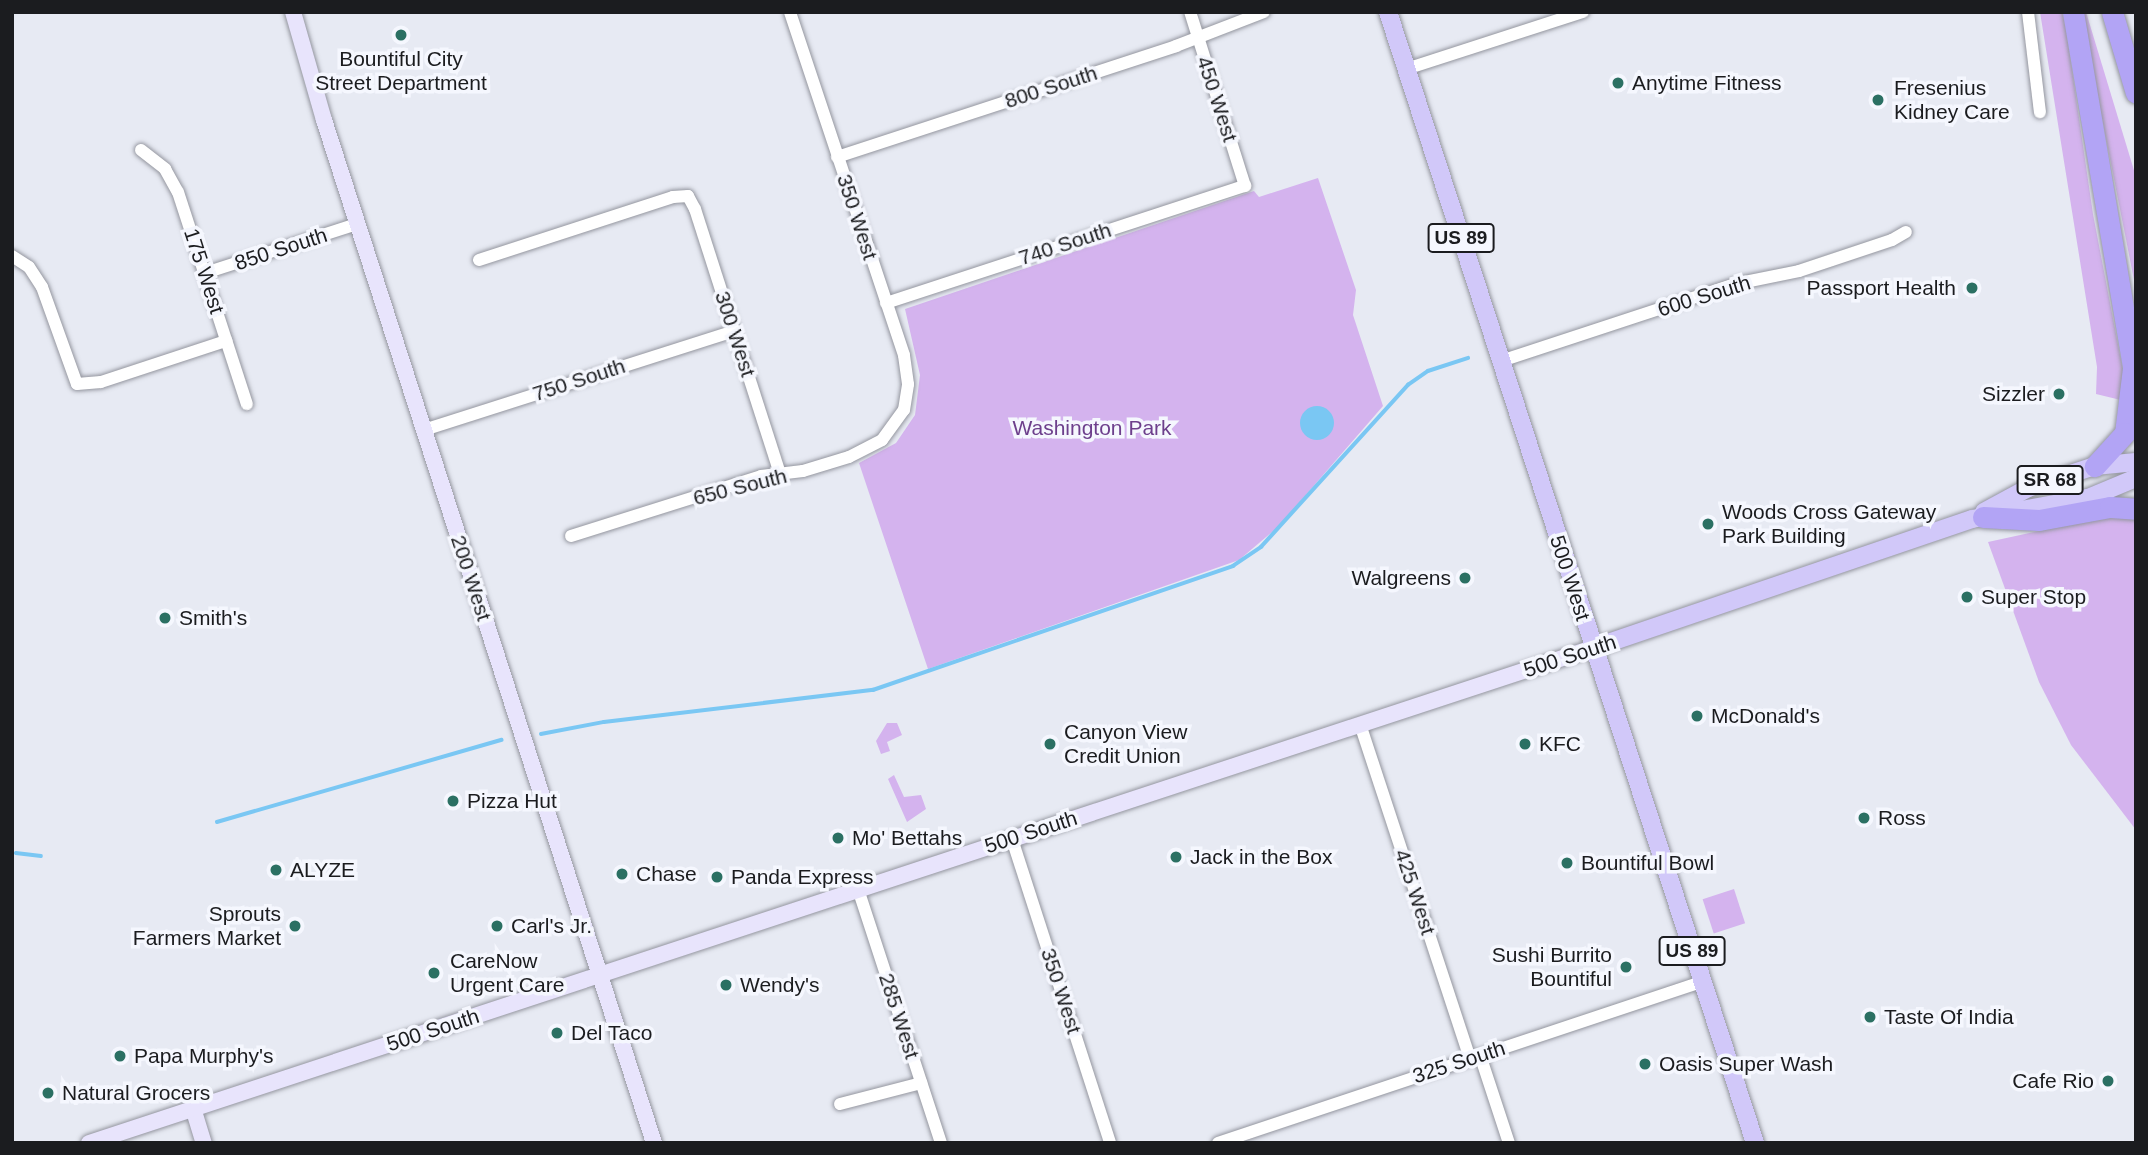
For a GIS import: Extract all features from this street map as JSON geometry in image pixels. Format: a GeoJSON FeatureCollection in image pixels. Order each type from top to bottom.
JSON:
{"type":"FeatureCollection","features":[{"type":"Feature","properties":{"kind":"highway"},"geometry":{"type":"LineString","coordinates":[[2073,12],[2134,372],[2128,426],[2118,445],[2095,466]]}},
{"type":"Feature","properties":{"kind":"highway"},"geometry":{"type":"LineString","coordinates":[[2112,12],[2136,93]]}},
{"type":"Feature","properties":{"kind":"highway"},"geometry":{"type":"LineString","coordinates":[[1978,518],[2039,520],[2110,506],[2136,509]]}},
{"type":"Feature","properties":{"kind":"main road","name":"200 West"},"geometry":{"type":"LineString","coordinates":[[293,12],[357,224],[654,1143]]}},
{"type":"Feature","properties":{"kind":"main road","name":"500 West"},"geometry":{"type":"LineString","coordinates":[[1388,12],[1755,1143]]}},
{"type":"Feature","properties":{"kind":"main road","name":"500 South"},"geometry":{"type":"LineString","coordinates":[[1978,518],[2028,488],[2095,466],[2136,462]]}},
{"type":"Feature","properties":{"kind":"main road","name":"500 South"},"geometry":{"type":"LineString","coordinates":[[89,1143],[1593,648],[1978,518],[2088,498],[2136,478]]}},
{"type":"Feature","properties":{"kind":"main road"},"geometry":{"type":"LineString","coordinates":[[193,1108],[204,1143]]}},
{"type":"Feature","properties":{"kind":"street","name":"350 West"},"geometry":{"type":"LineString","coordinates":[[790,12],[907,370],[907,397],[898,422]]}},
{"type":"Feature","properties":{"kind":"street","name":"450 West"},"geometry":{"type":"LineString","coordinates":[[1189,12],[1245,186]]}},
{"type":"Feature","properties":{"kind":"street","name":"800 South"},"geometry":{"type":"LineString","coordinates":[[837,157],[1197,37],[1264,12]]}},
{"type":"Feature","properties":{"kind":"street"},"geometry":{"type":"LineString","coordinates":[[1406,69],[1583,12]]}},
{"type":"Feature","properties":{"kind":"street"},"geometry":{"type":"LineString","coordinates":[[2028,12],[2040,112]]}},
{"type":"Feature","properties":{"kind":"street","name":"175 West"},"geometry":{"type":"LineString","coordinates":[[141,150],[173,180],[247,404]]}},
{"type":"Feature","properties":{"kind":"street","name":"740 South"},"geometry":{"type":"LineString","coordinates":[[886,303],[1245,186]]}},
{"type":"Feature","properties":{"kind":"street","name":"300 West"},"geometry":{"type":"LineString","coordinates":[[479,260],[673,197],[688,196],[780,474]]}},
{"type":"Feature","properties":{"kind":"street","name":"850 South"},"geometry":{"type":"LineString","coordinates":[[205,273],[357,224]]}},
{"type":"Feature","properties":{"kind":"street","name":"600 South"},"geometry":{"type":"LineString","coordinates":[[1501,361],[1735,284],[1799,271],[1892,240],[1906,232]]}},
{"type":"Feature","properties":{"kind":"street"},"geometry":{"type":"LineString","coordinates":[[14,257],[42,287],[78,384],[101,382],[226,341]]}},
{"type":"Feature","properties":{"kind":"street","name":"750 South"},"geometry":{"type":"LineString","coordinates":[[424,430],[734,331]]}},
{"type":"Feature","properties":{"kind":"street","name":"650 South"},"geometry":{"type":"LineString","coordinates":[[571,536],[864,451],[898,422]]}},
{"type":"Feature","properties":{"kind":"street","name":"425 West"},"geometry":{"type":"LineString","coordinates":[[1360,724],[1475,1057],[1509,1143]]}},
{"type":"Feature","properties":{"kind":"street","name":"350 West"},"geometry":{"type":"LineString","coordinates":[[1012,839],[1110,1143]]}},
{"type":"Feature","properties":{"kind":"street","name":"285 West"},"geometry":{"type":"LineString","coordinates":[[858,889],[941,1143]]}},
{"type":"Feature","properties":{"kind":"street","name":"325 South"},"geometry":{"type":"LineString","coordinates":[[1218,1143],[1701,982]]}},
{"type":"Feature","properties":{"kind":"street"},"geometry":{"type":"LineString","coordinates":[[840,1104],[921,1083]]}},
{"type":"Feature","properties":{"kind":"green space"},"geometry":{"type":"Polygon","coordinates":[[[2040,12],[2062,12],[2066,29],[2093,214],[2129,402],[2096,394],[2097,367],[2040,12]]]}},
{"type":"Feature","properties":{"kind":"green space"},"geometry":{"type":"Polygon","coordinates":[[[2081,12],[2086,12],[2136,177],[2136,290],[2081,12]]]}},
{"type":"Feature","properties":{"kind":"green space","name":"Washington Park"},"geometry":{"type":"Polygon","coordinates":[[[1318,178],[1356,290],[1353,315],[1383,406],[1278,527],[1239,560],[928,669],[859,463],[896,443],[915,415],[920,375],[905,309],[1254,191],[1259,197],[1318,178]]]}},
{"type":"Feature","properties":{"kind":"green space"},"geometry":{"type":"Polygon","coordinates":[[[2109,516],[2136,518],[2136,830],[2071,745],[2039,682],[1988,542],[2109,516]]]}},
{"type":"Feature","properties":{"kind":"green space"},"geometry":{"type":"Polygon","coordinates":[[[887,723],[897,723],[902,735],[887,742],[890,751],[881,754],[876,741],[887,723]]]}},
{"type":"Feature","properties":{"kind":"green space"},"geometry":{"type":"Polygon","coordinates":[[[894,775],[904,797],[921,795],[926,809],[907,822],[888,779],[894,775]]]}},
{"type":"Feature","properties":{"kind":"green space"},"geometry":{"type":"Polygon","coordinates":[[[1734,889],[1745,923],[1714,933],[1703,899],[1734,889]]]}},
{"type":"Feature","properties":{"kind":"water"},"geometry":{"type":"Polygon","coordinates":[[[1317,406],[1329,411],[1334,423],[1329,435],[1317,440],[1305,435],[1300,423],[1305,411],[1317,406]]]}},
{"type":"Feature","properties":{"kind":"waterway"},"geometry":{"type":"LineString","coordinates":[[541,734],[604,722],[873,690],[1233,566],[1261,547],[1408,385],[1428,371],[1468,358]]}},
{"type":"Feature","properties":{"kind":"waterway"},"geometry":{"type":"LineString","coordinates":[[217,822],[501,740]]}},
{"type":"Feature","properties":{"kind":"waterway"},"geometry":{"type":"LineString","coordinates":[[16,853],[41,856]]}},
{"type":"Feature","properties":{"kind":"place","name":"Bountiful City Street Department"},"geometry":{"type":"Point","coordinates":[401,35]}},
{"type":"Feature","properties":{"kind":"place","name":"Anytime Fitness"},"geometry":{"type":"Point","coordinates":[1618,83]}},
{"type":"Feature","properties":{"kind":"place","name":"Fresenius Kidney Care"},"geometry":{"type":"Point","coordinates":[1878,100]}},
{"type":"Feature","properties":{"kind":"place","name":"Passport Health"},"geometry":{"type":"Point","coordinates":[1972,288]}},
{"type":"Feature","properties":{"kind":"place","name":"Sizzler"},"geometry":{"type":"Point","coordinates":[2059,394]}},
{"type":"Feature","properties":{"kind":"place","name":"Woods Cross Gateway Park Building"},"geometry":{"type":"Point","coordinates":[1708,524]}},
{"type":"Feature","properties":{"kind":"place","name":"Walgreens"},"geometry":{"type":"Point","coordinates":[1465,578]}},
{"type":"Feature","properties":{"kind":"place","name":"Super Stop"},"geometry":{"type":"Point","coordinates":[1967,597]}},
{"type":"Feature","properties":{"kind":"place","name":"Smith's"},"geometry":{"type":"Point","coordinates":[165,618]}},
{"type":"Feature","properties":{"kind":"place","name":"McDonald's"},"geometry":{"type":"Point","coordinates":[1697,716]}},
{"type":"Feature","properties":{"kind":"place","name":"Canyon View Credit Union"},"geometry":{"type":"Point","coordinates":[1050,744]}},
{"type":"Feature","properties":{"kind":"place","name":"KFC"},"geometry":{"type":"Point","coordinates":[1525,744]}},
{"type":"Feature","properties":{"kind":"place","name":"Pizza Hut"},"geometry":{"type":"Point","coordinates":[453,801]}},
{"type":"Feature","properties":{"kind":"place","name":"Ross"},"geometry":{"type":"Point","coordinates":[1864,818]}},
{"type":"Feature","properties":{"kind":"place","name":"Mo' Bettahs"},"geometry":{"type":"Point","coordinates":[838,838]}},
{"type":"Feature","properties":{"kind":"place","name":"Jack in the Box"},"geometry":{"type":"Point","coordinates":[1176,857]}},
{"type":"Feature","properties":{"kind":"place","name":"Bountiful Bowl"},"geometry":{"type":"Point","coordinates":[1567,863]}},
{"type":"Feature","properties":{"kind":"place","name":"ALYZE"},"geometry":{"type":"Point","coordinates":[276,870]}},
{"type":"Feature","properties":{"kind":"place","name":"Chase"},"geometry":{"type":"Point","coordinates":[622,874]}},
{"type":"Feature","properties":{"kind":"place","name":"Panda Express"},"geometry":{"type":"Point","coordinates":[717,877]}},
{"type":"Feature","properties":{"kind":"place","name":"Sprouts Farmers Market"},"geometry":{"type":"Point","coordinates":[295,926]}},
{"type":"Feature","properties":{"kind":"place","name":"Carl's Jr."},"geometry":{"type":"Point","coordinates":[497,926]}},
{"type":"Feature","properties":{"kind":"place","name":"Sushi Burrito Bountiful"},"geometry":{"type":"Point","coordinates":[1626,967]}},
{"type":"Feature","properties":{"kind":"place","name":"CareNow Urgent Care"},"geometry":{"type":"Point","coordinates":[434,973]}},
{"type":"Feature","properties":{"kind":"place","name":"Wendy's"},"geometry":{"type":"Point","coordinates":[726,985]}},
{"type":"Feature","properties":{"kind":"place","name":"Taste Of India"},"geometry":{"type":"Point","coordinates":[1870,1017]}},
{"type":"Feature","properties":{"kind":"place","name":"Del Taco"},"geometry":{"type":"Point","coordinates":[557,1033]}},
{"type":"Feature","properties":{"kind":"place","name":"Papa Murphy's"},"geometry":{"type":"Point","coordinates":[120,1056]}},
{"type":"Feature","properties":{"kind":"place","name":"Oasis Super Wash"},"geometry":{"type":"Point","coordinates":[1645,1064]}},
{"type":"Feature","properties":{"kind":"place","name":"Cafe Rio"},"geometry":{"type":"Point","coordinates":[2108,1081]}},
{"type":"Feature","properties":{"kind":"place","name":"Natural Grocers"},"geometry":{"type":"Point","coordinates":[48,1093]}}]}
